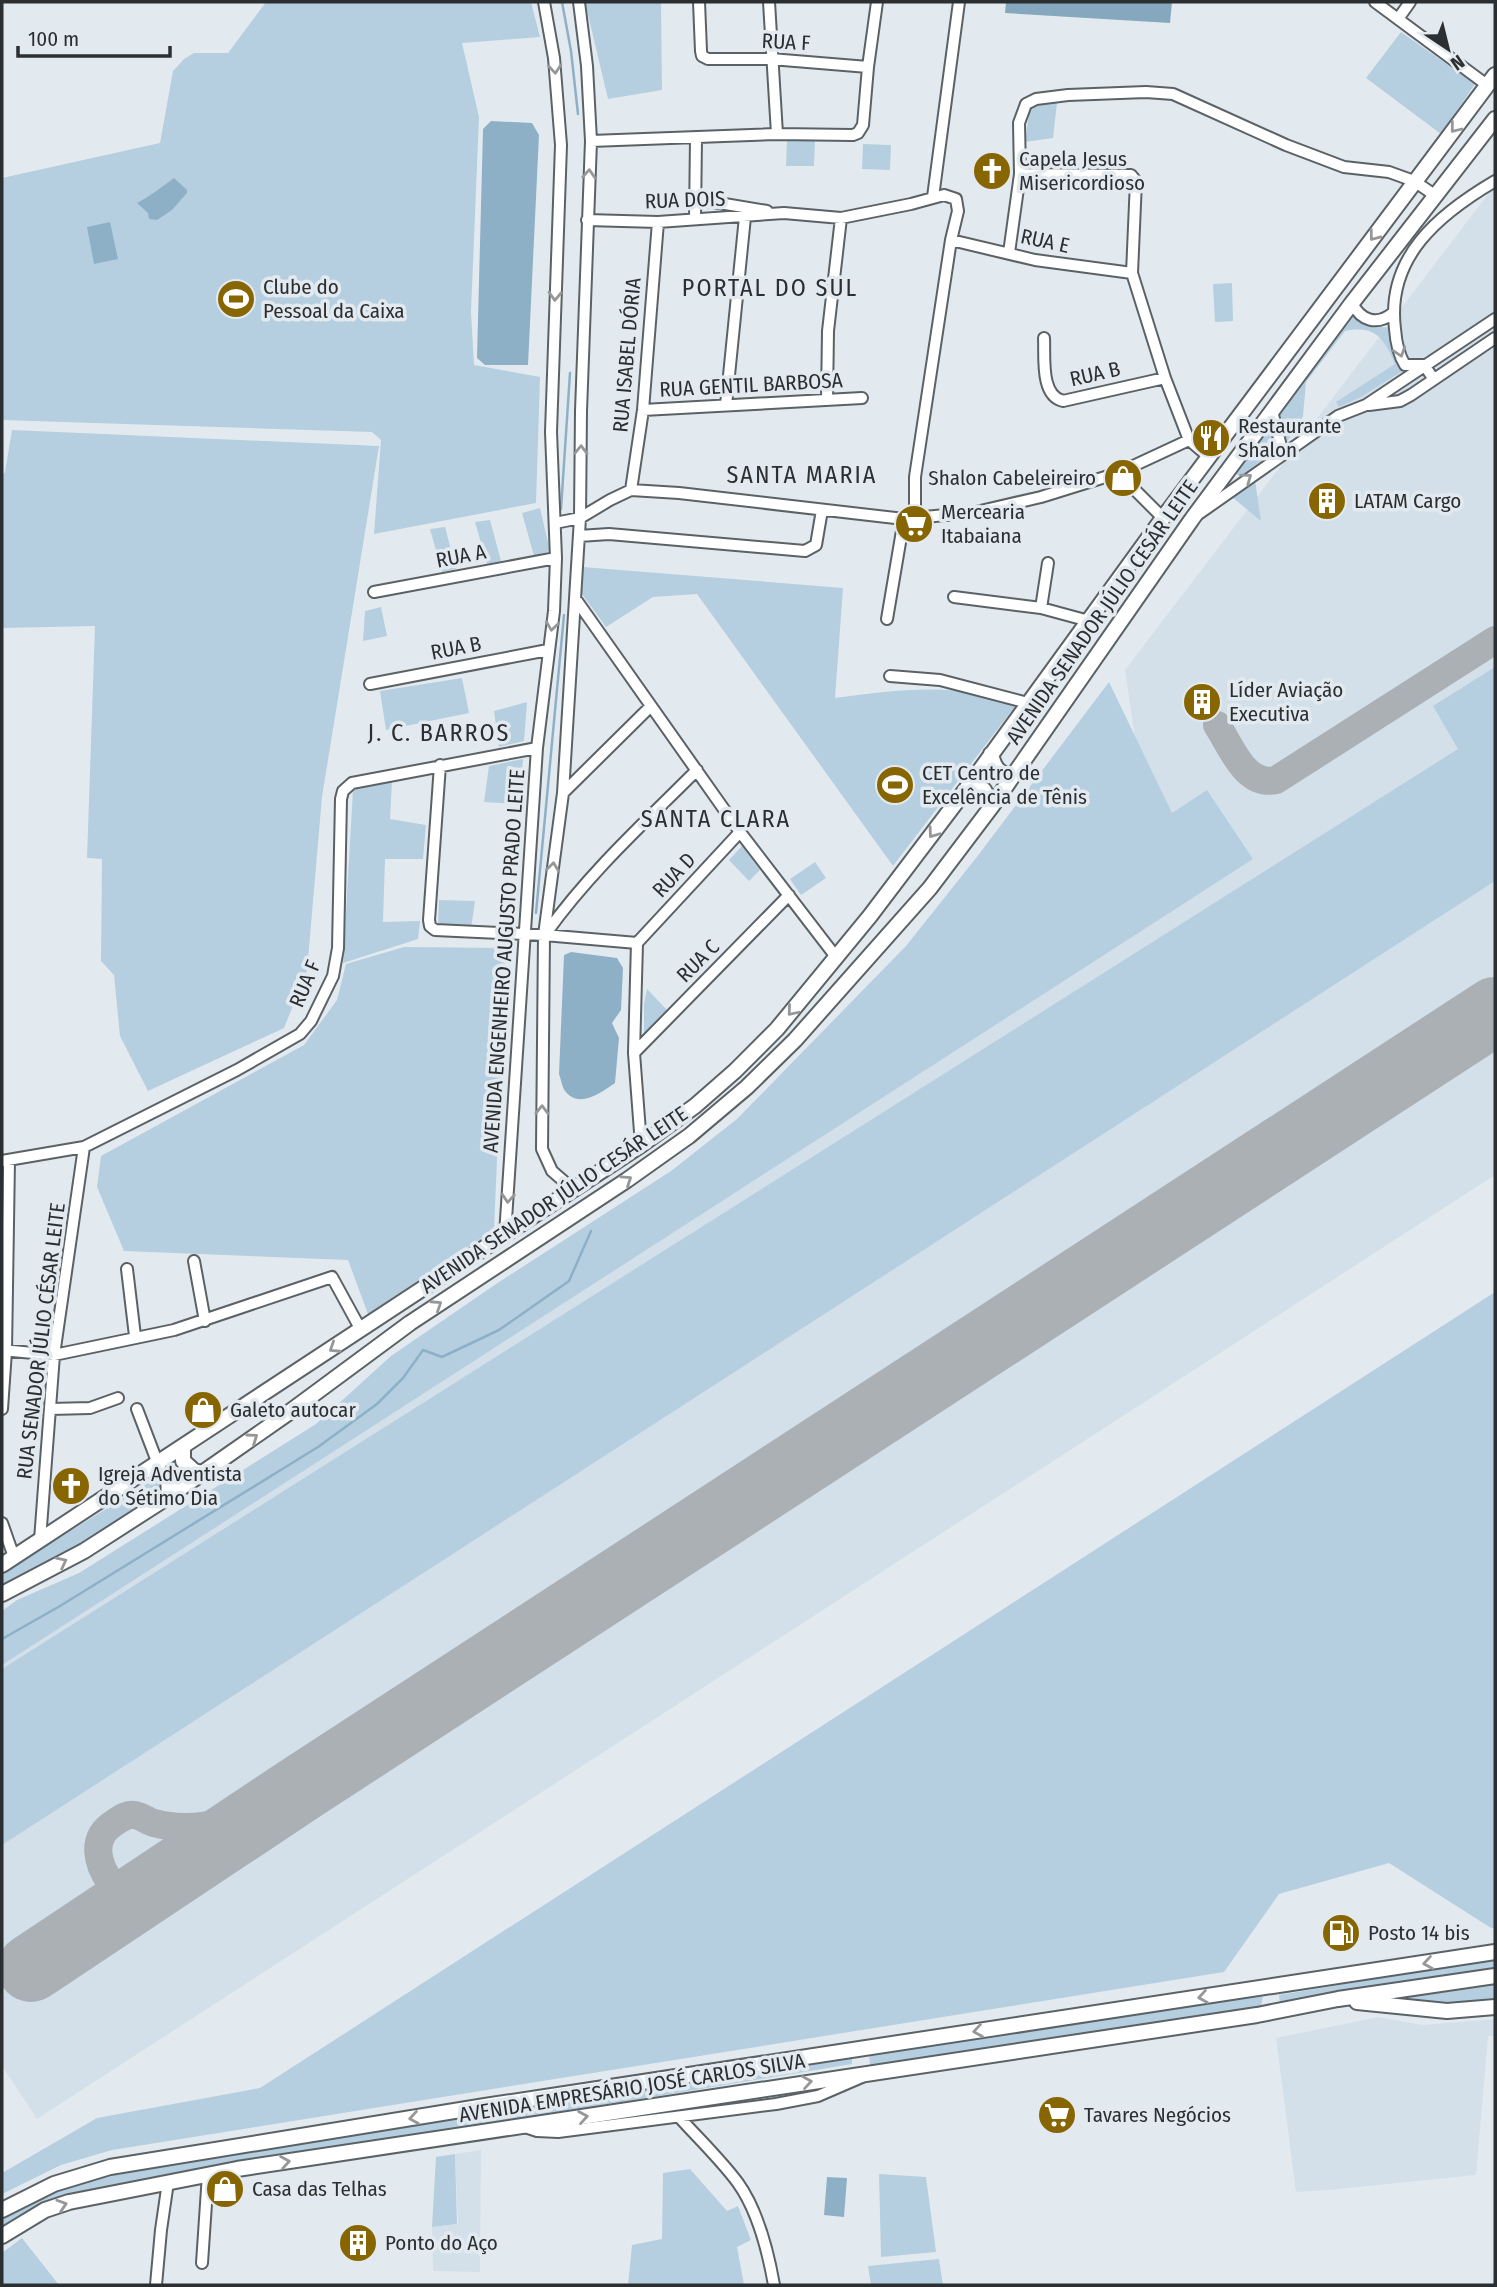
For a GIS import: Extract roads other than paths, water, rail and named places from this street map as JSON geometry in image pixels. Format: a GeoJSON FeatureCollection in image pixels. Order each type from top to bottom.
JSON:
{"type":"FeatureCollection","features":[{"type":"Feature","properties":{"kind":"main road"},"geometry":{"type":"LineString","coordinates":[[1487,86],[1485,112],[1495,120]]}},
{"type":"Feature","properties":{"kind":"main road","name":"AVENIDA SENADOR JÚLIO CESÁR LEITE"},"geometry":{"type":"LineString","coordinates":[[8,1561],[641,1145],[695,1106],[735,1071],[777,1029],[894,886],[1163,518],[1487,86]]}},
{"type":"Feature","properties":{"kind":"main road","name":"AVENIDA SENADOR JÚLIO CESÁR LEITE"},"geometry":{"type":"LineString","coordinates":[[2,1594],[84,1551],[168,1497],[410,1323],[689,1136],[747,1087],[795,1040],[930,888],[1093,664],[1138,593],[1192,519],[1352,303],[1495,120]]}},
{"type":"Feature","properties":{"kind":"main road"},"geometry":{"type":"LineString","coordinates":[[991,754],[998,770],[1004,775],[1012,776]]}},
{"type":"Feature","properties":{"kind":"main road"},"geometry":{"type":"LineString","coordinates":[[970,784],[984,790],[992,806]]}},
{"type":"Feature","properties":{"kind":"main road"},"geometry":{"type":"LineString","coordinates":[[183,1447],[182,1454],[187,1466],[202,1473]]}},
{"type":"Feature","properties":{"kind":"main road"},"geometry":{"type":"LineString","coordinates":[[155,1466],[166,1475],[169,1482],[168,1497]]}},
{"type":"Feature","properties":{"kind":"main road","name":"AVENIDA EMPRESÁRIO JOSÉ CARLOS SILVA"},"geometry":{"type":"LineString","coordinates":[[2,2210],[54,2184],[110,2168],[393,2121],[1495,1952]]}},
{"type":"Feature","properties":{"kind":"main road","name":"AVENIDA EMPRESÁRIO JOSÉ CARLOS SILVA"},"geometry":{"type":"LineString","coordinates":[[2,2236],[45,2210],[69,2202],[208,2174],[1278,2012],[1338,1999],[1495,1976]]}},
{"type":"Feature","properties":{"kind":"main road"},"geometry":{"type":"LineString","coordinates":[[1275,1985],[1272,1998],[1278,2012]]}},
{"type":"Feature","properties":{"kind":"main road","name":"AVENIDA EMPRESÁRIO JOSÉ CARLOS SILVA"},"geometry":{"type":"LineString","coordinates":[[1338,1999],[1447,2011],[1495,2007]]}},
{"type":"Feature","properties":{"kind":"main road"},"geometry":{"type":"LineString","coordinates":[[860,2049],[864,2073]]}},
{"type":"Feature","properties":{"kind":"street","name":"AVENIDA ENGENHEIRO AUGUSTO PRADO LEITE"},"geometry":{"type":"LineString","coordinates":[[505,1235],[537,748],[554,611],[556,558],[551,432],[561,145],[554,58],[544,2]]}},
{"type":"Feature","properties":{"kind":"street","name":"AVENIDA ENGENHEIRO AUGUSTO PRADO LEITE"},"geometry":{"type":"LineString","coordinates":[[574,1190],[552,1171],[542,1149],[544,935],[563,793],[577,601],[580,518],[591,141],[587,66],[579,2]]}},
{"type":"Feature","properties":{"kind":"street","name":"RUA F"},"geometry":{"type":"LineString","coordinates":[[699,2],[702,56],[708,59],[771,59],[868,67]]}},
{"type":"Feature","properties":{"kind":"street"},"geometry":{"type":"LineString","coordinates":[[769,2],[777,134]]}},
{"type":"Feature","properties":{"kind":"street"},"geometry":{"type":"LineString","coordinates":[[591,141],[859,133],[863,125],[877,2]]}},
{"type":"Feature","properties":{"kind":"street"},"geometry":{"type":"LineString","coordinates":[[933,197],[959,2]]}},
{"type":"Feature","properties":{"kind":"street"},"geometry":{"type":"LineString","coordinates":[[1375,2],[1487,86]]}},
{"type":"Feature","properties":{"kind":"street"},"geometry":{"type":"LineString","coordinates":[[1398,19],[1410,2]]}},
{"type":"Feature","properties":{"kind":"street"},"geometry":{"type":"LineString","coordinates":[[1094,94],[1096,80]]}},
{"type":"Feature","properties":{"kind":"street"},"geometry":{"type":"LineString","coordinates":[[1009,253],[1020,174],[1019,123],[1026,104],[1036,99],[1146,92],[1174,94],[1286,145],[1344,167],[1389,172],[1414,181],[1436,196]]}},
{"type":"Feature","properties":{"kind":"street"},"geometry":{"type":"LineString","coordinates":[[695,219],[696,138]]}},
{"type":"Feature","properties":{"kind":"street"},"geometry":{"type":"LineString","coordinates":[[1020,174],[1134,177],[1132,273],[1165,378],[1189,440],[1209,457]]}},
{"type":"Feature","properties":{"kind":"street"},"geometry":{"type":"LineString","coordinates":[[1424,365],[1405,365],[1398,351],[1393,313],[1398,278],[1422,239],[1441,218],[1495,181]]}},
{"type":"Feature","properties":{"kind":"street","name":"RUA DOIS"},"geometry":{"type":"LineString","coordinates":[[695,199],[784,213],[841,218],[944,195],[956,199],[958,211],[951,240]]}},
{"type":"Feature","properties":{"kind":"street","name":"RUA DOIS"},"geometry":{"type":"LineString","coordinates":[[587,220],[658,222],[784,213]]}},
{"type":"Feature","properties":{"kind":"street"},"geometry":{"type":"LineString","coordinates":[[726,405],[745,217]]}},
{"type":"Feature","properties":{"kind":"street"},"geometry":{"type":"LineString","coordinates":[[827,400],[828,331],[841,218]]}},
{"type":"Feature","properties":{"kind":"street","name":"RUA ISABEL DÓRIA"},"geometry":{"type":"LineString","coordinates":[[631,490],[643,410],[658,222]]}},
{"type":"Feature","properties":{"kind":"street"},"geometry":{"type":"LineString","coordinates":[[887,618],[910,519],[951,240]]}},
{"type":"Feature","properties":{"kind":"street","name":"RUA E"},"geometry":{"type":"LineString","coordinates":[[951,240],[1061,265],[1132,273]]}},
{"type":"Feature","properties":{"kind":"street"},"geometry":{"type":"LineString","coordinates":[[1352,303],[1365,318],[1373,321],[1393,313]]}},
{"type":"Feature","properties":{"kind":"street"},"geometry":{"type":"LineString","coordinates":[[1192,519],[1338,416],[1366,405],[1495,319]]}},
{"type":"Feature","properties":{"kind":"street","name":"RUA B"},"geometry":{"type":"LineString","coordinates":[[1044,338],[1047,383],[1057,400],[1063,401],[1165,378]]}},
{"type":"Feature","properties":{"kind":"street"},"geometry":{"type":"LineString","coordinates":[[1366,405],[1400,401],[1412,395],[1433,378],[1495,338]]}},
{"type":"Feature","properties":{"kind":"street"},"geometry":{"type":"LineString","coordinates":[[1424,365],[1433,378]]}},
{"type":"Feature","properties":{"kind":"street","name":"RUA GENTIL BARBOSA"},"geometry":{"type":"LineString","coordinates":[[643,410],[862,398]]}},
{"type":"Feature","properties":{"kind":"street"},"geometry":{"type":"LineString","coordinates":[[1272,411],[1283,454]]}},
{"type":"Feature","properties":{"kind":"street"},"geometry":{"type":"LineString","coordinates":[[555,523],[580,518],[631,490],[910,519],[976,512],[1041,497],[1118,472],[1189,440]]}},
{"type":"Feature","properties":{"kind":"street"},"geometry":{"type":"LineString","coordinates":[[1118,472],[1163,518]]}},
{"type":"Feature","properties":{"kind":"street"},"geometry":{"type":"LineString","coordinates":[[579,536],[609,534],[805,551],[816,545],[822,510]]}},
{"type":"Feature","properties":{"kind":"street","name":"RUA A"},"geometry":{"type":"LineString","coordinates":[[374,592],[556,558]]}},
{"type":"Feature","properties":{"kind":"street"},"geometry":{"type":"LineString","coordinates":[[1041,608],[1048,563]]}},
{"type":"Feature","properties":{"kind":"street"},"geometry":{"type":"LineString","coordinates":[[954,597],[1041,608],[1089,621]]}},
{"type":"Feature","properties":{"kind":"street"},"geometry":{"type":"LineString","coordinates":[[577,601],[740,832],[836,957]]}},
{"type":"Feature","properties":{"kind":"street","name":"RUA B"},"geometry":{"type":"LineString","coordinates":[[370,684],[548,650]]}},
{"type":"Feature","properties":{"kind":"street"},"geometry":{"type":"LineString","coordinates":[[890,676],[940,680],[1028,703]]}},
{"type":"Feature","properties":{"kind":"street"},"geometry":{"type":"LineString","coordinates":[[563,793],[651,706]]}},
{"type":"Feature","properties":{"kind":"street"},"geometry":{"type":"LineString","coordinates":[[537,748],[440,765],[430,926],[443,932],[544,935],[637,943],[634,1053],[641,1145]]}},
{"type":"Feature","properties":{"kind":"street","name":"RUA F"},"geometry":{"type":"LineString","coordinates":[[5,1161],[84,1147],[300,1034],[311,1021],[334,976],[338,948],[341,799],[346,786],[440,765]]}},
{"type":"Feature","properties":{"kind":"street"},"geometry":{"type":"LineString","coordinates":[[544,935],[569,901],[603,864],[697,770]]}},
{"type":"Feature","properties":{"kind":"street","name":"RUA D"},"geometry":{"type":"LineString","coordinates":[[637,943],[740,832]]}},
{"type":"Feature","properties":{"kind":"street","name":"RUA C"},"geometry":{"type":"LineString","coordinates":[[634,1053],[789,895]]}},
{"type":"Feature","properties":{"kind":"street","name":"RUA SENADOR JÚLIO CÉSAR LEITE"},"geometry":{"type":"LineString","coordinates":[[40,1540],[54,1355],[84,1147]]}},
{"type":"Feature","properties":{"kind":"street"},"geometry":{"type":"LineString","coordinates":[[2,1409],[5,1161]]}},
{"type":"Feature","properties":{"kind":"street"},"geometry":{"type":"LineString","coordinates":[[194,1261],[205,1321]]}},
{"type":"Feature","properties":{"kind":"street"},"geometry":{"type":"LineString","coordinates":[[127,1269],[135,1336]]}},
{"type":"Feature","properties":{"kind":"street"},"geometry":{"type":"LineString","coordinates":[[4,1350],[54,1355],[174,1330],[332,1277],[360,1330]]}},
{"type":"Feature","properties":{"kind":"street"},"geometry":{"type":"LineString","coordinates":[[50,1409],[90,1408],[118,1398]]}},
{"type":"Feature","properties":{"kind":"street"},"geometry":{"type":"LineString","coordinates":[[137,1409],[155,1466]]}},
{"type":"Feature","properties":{"kind":"street"},"geometry":{"type":"LineString","coordinates":[[2,1523],[8,1561]]}},
{"type":"Feature","properties":{"kind":"street"},"geometry":{"type":"LineString","coordinates":[[523,2126],[537,2132],[558,2132],[743,2109],[818,2096],[857,2080],[864,2073]]}},
{"type":"Feature","properties":{"kind":"street"},"geometry":{"type":"LineString","coordinates":[[741,2092],[743,2109]]}},
{"type":"Feature","properties":{"kind":"street"},"geometry":{"type":"LineString","coordinates":[[680,2118],[738,2184],[751,2204],[770,2262],[774,2285]]}},
{"type":"Feature","properties":{"kind":"street"},"geometry":{"type":"LineString","coordinates":[[202,2263],[208,2174]]}},
{"type":"Feature","properties":{"kind":"street"},"geometry":{"type":"LineString","coordinates":[[156,2285],[160,2230],[168,2182]]}},
{"type":"Feature","properties":{"kind":"waterway"},"geometry":{"type":"LineString","coordinates":[[562,2],[578,114]]}},
{"type":"Feature","properties":{"kind":"waterway"},"geometry":{"type":"LineString","coordinates":[[561,509],[570,373]]}},
{"type":"Feature","properties":{"kind":"waterway"},"geometry":{"type":"LineString","coordinates":[[536,913],[564,615]]}},
{"type":"Feature","properties":{"kind":"waterway"},"geometry":{"type":"LineString","coordinates":[[2,1639],[318,1447],[377,1404],[403,1378],[423,1350],[442,1357],[499,1330],[569,1281],[591,1231]]}},
{"type":"Feature","properties":{"kind":"place","name":"Capela Jesus Misericordioso"},"geometry":{"type":"Point","coordinates":[992,171]}},
{"type":"Feature","properties":{"kind":"place","name":"Clube do Pessoal da Caixa"},"geometry":{"type":"Point","coordinates":[236,299]}},
{"type":"Feature","properties":{"kind":"place","name":"Restaurante Shalon"},"geometry":{"type":"Point","coordinates":[1211,438]}},
{"type":"Feature","properties":{"kind":"place","name":"Shalon Cabeleireiro"},"geometry":{"type":"Point","coordinates":[1123,478]}},
{"type":"Feature","properties":{"kind":"place","name":"LATAM Cargo"},"geometry":{"type":"Point","coordinates":[1327,501]}},
{"type":"Feature","properties":{"kind":"place","name":"Mercearia Itabaiana"},"geometry":{"type":"Point","coordinates":[914,524]}},
{"type":"Feature","properties":{"kind":"place","name":"Líder Aviação Executiva"},"geometry":{"type":"Point","coordinates":[1202,702]}},
{"type":"Feature","properties":{"kind":"place","name":"CET Centro de Excelência de Tênis"},"geometry":{"type":"Point","coordinates":[895,785]}},
{"type":"Feature","properties":{"kind":"place","name":"Galeto autocar"},"geometry":{"type":"Point","coordinates":[203,1410]}},
{"type":"Feature","properties":{"kind":"place","name":"Igreja Adventista do Sétimo Dia"},"geometry":{"type":"Point","coordinates":[71,1486]}},
{"type":"Feature","properties":{"kind":"place","name":"Posto 14 bis"},"geometry":{"type":"Point","coordinates":[1341,1933]}},
{"type":"Feature","properties":{"kind":"place","name":"Tavares Negócios"},"geometry":{"type":"Point","coordinates":[1057,2115]}},
{"type":"Feature","properties":{"kind":"place","name":"Casa das Telhas"},"geometry":{"type":"Point","coordinates":[225,2189]}},
{"type":"Feature","properties":{"kind":"place","name":"Ponto do Aço"},"geometry":{"type":"Point","coordinates":[358,2243]}},
{"type":"Feature","properties":{"kind":"district","name":"PORTAL DO SUL"},"geometry":{"type":"Point","coordinates":[770,288]}},
{"type":"Feature","properties":{"kind":"district","name":"SANTA MARIA"},"geometry":{"type":"Point","coordinates":[802,475]}},
{"type":"Feature","properties":{"kind":"district","name":"J. C. BARROS"},"geometry":{"type":"Point","coordinates":[439,733]}},
{"type":"Feature","properties":{"kind":"district","name":"SANTA CLARA"},"geometry":{"type":"Point","coordinates":[716,819]}}]}
